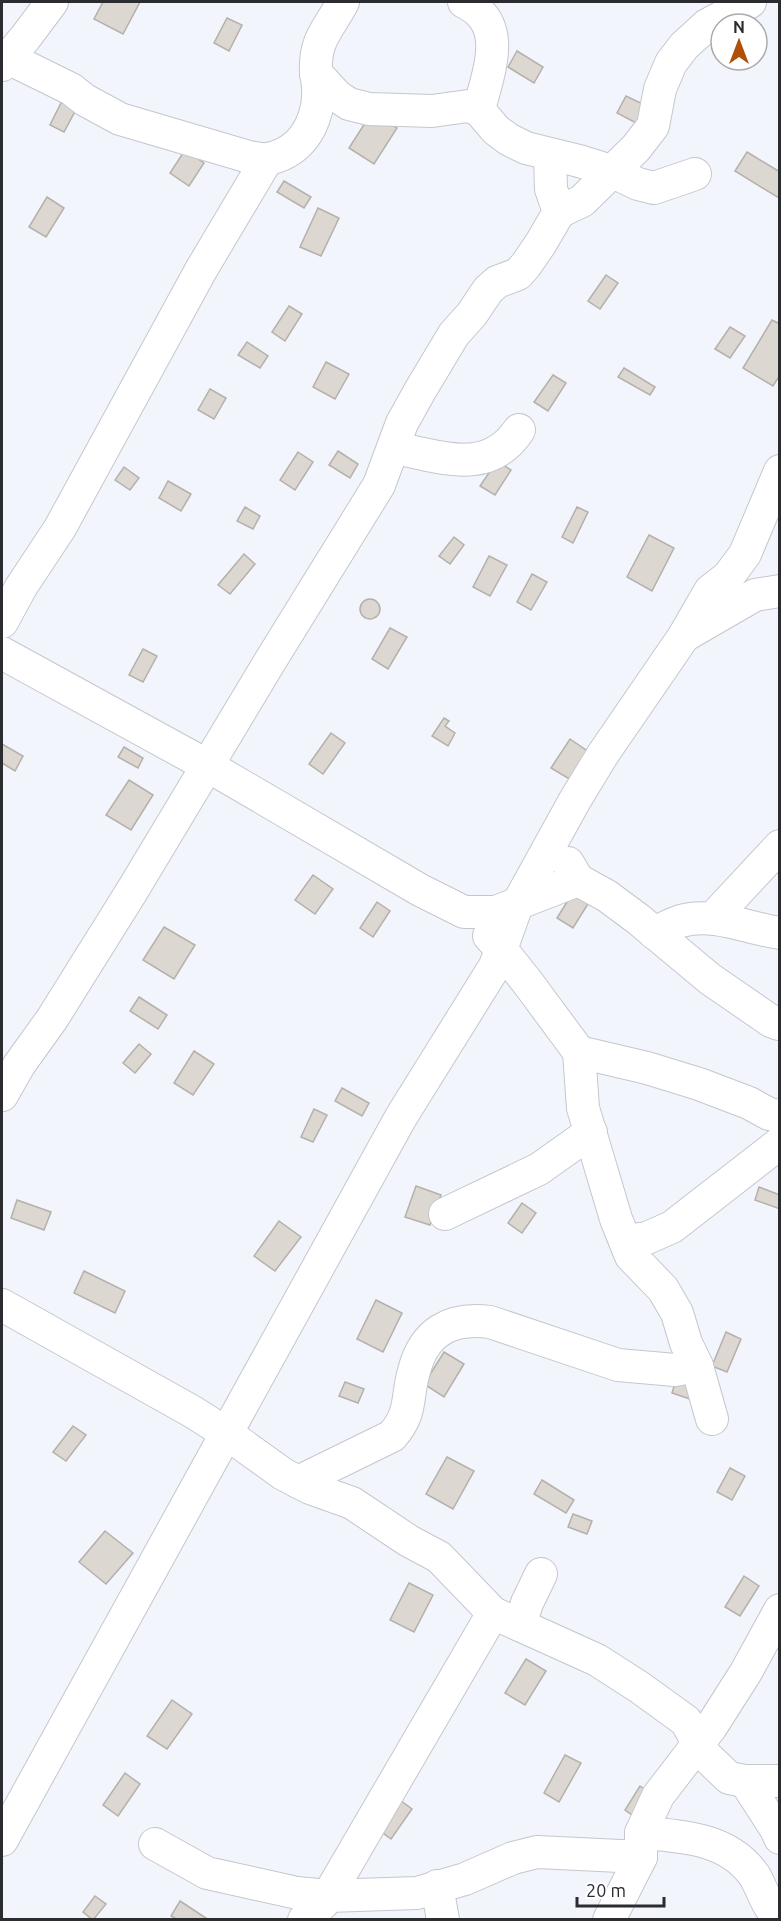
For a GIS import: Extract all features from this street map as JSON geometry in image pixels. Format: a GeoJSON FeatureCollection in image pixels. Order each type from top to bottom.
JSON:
{"type":"FeatureCollection","features":[{"type":"Feature","properties":{"kind":"street"},"geometry":{"type":"LineString","coordinates":[[52,2],[4,62],[71,89],[84,100],[120,119],[230,153],[267,159],[286,153],[307,134],[316,117],[319,86],[315,55],[321,37],[343,2]]}},
{"type":"Feature","properties":{"kind":"street"},"geometry":{"type":"LineString","coordinates":[[464,2],[470,5],[489,25],[492,34],[493,47],[479,110]]}},
{"type":"Feature","properties":{"kind":"street"},"geometry":{"type":"LineString","coordinates":[[2,1095],[19,1065],[52,1019],[379,485],[402,423],[454,334],[472,314],[488,290],[497,282],[518,274],[542,243],[559,212],[582,201],[636,148],[653,126],[660,89],[671,63],[684,46],[707,25],[750,2]]}},
{"type":"Feature","properties":{"kind":"street"},"geometry":{"type":"LineString","coordinates":[[316,73],[337,96],[349,104],[369,109],[432,111],[468,106],[479,110],[507,139],[526,148],[611,171],[638,184],[654,188],[695,174]]}},
{"type":"Feature","properties":{"kind":"street"},"geometry":{"type":"LineString","coordinates":[[550,155],[552,189],[559,212]]}},
{"type":"Feature","properties":{"kind":"street"},"geometry":{"type":"LineString","coordinates":[[2,622],[21,587],[60,528],[190,289],[267,159]]}},
{"type":"Feature","properties":{"kind":"street"},"geometry":{"type":"LineString","coordinates":[[393,448],[457,461],[473,460],[488,457],[510,442],[519,430]]}},
{"type":"Feature","properties":{"kind":"street"},"geometry":{"type":"LineString","coordinates":[[2,1840],[401,1117],[495,966],[517,905],[553,839],[603,754],[684,636],[710,591],[728,577],[745,554],[780,471]]}},
{"type":"Feature","properties":{"kind":"street"},"geometry":{"type":"LineString","coordinates":[[684,636],[755,595],[780,591]]}},
{"type":"Feature","properties":{"kind":"street"},"geometry":{"type":"LineString","coordinates":[[2,653],[208,766],[420,890],[465,912],[501,949],[579,1052],[583,1108],[616,1219],[631,1256],[663,1289],[677,1313],[686,1343],[697,1366],[712,1419]]}},
{"type":"Feature","properties":{"kind":"street"},"geometry":{"type":"LineString","coordinates":[[553,839],[578,880],[615,902],[710,979],[771,1021],[779,1024]]}},
{"type":"Feature","properties":{"kind":"street"},"geometry":{"type":"LineString","coordinates":[[713,918],[780,846]]}},
{"type":"Feature","properties":{"kind":"street"},"geometry":{"type":"LineString","coordinates":[[465,912],[496,912],[578,880]]}},
{"type":"Feature","properties":{"kind":"street"},"geometry":{"type":"LineString","coordinates":[[654,933],[680,921],[713,918],[731,921],[753,929],[780,933]]}},
{"type":"Feature","properties":{"kind":"street"},"geometry":{"type":"LineString","coordinates":[[579,1052],[647,1068],[699,1084],[749,1103],[770,1114],[780,1116]]}},
{"type":"Feature","properties":{"kind":"street"},"geometry":{"type":"LineString","coordinates":[[445,1214],[539,1169],[591,1132]]}},
{"type":"Feature","properties":{"kind":"street"},"geometry":{"type":"LineString","coordinates":[[625,1241],[647,1238],[672,1227],[780,1143]]}},
{"type":"Feature","properties":{"kind":"street"},"geometry":{"type":"LineString","coordinates":[[2,1305],[78,1346],[226,1433],[283,1474],[352,1503],[409,1541],[439,1557],[506,1619],[597,1660],[639,1687],[698,1731],[704,1754],[729,1778],[745,1781],[780,1781]]}},
{"type":"Feature","properties":{"kind":"street"},"geometry":{"type":"LineString","coordinates":[[298,1482],[392,1436],[407,1412],[413,1373],[421,1349],[440,1330],[457,1322],[472,1320],[490,1322],[618,1365],[675,1370],[697,1366]]}},
{"type":"Feature","properties":{"kind":"street"},"geometry":{"type":"LineString","coordinates":[[304,1920],[324,1903],[506,1619],[527,1603],[542,1574]]}},
{"type":"Feature","properties":{"kind":"street"},"geometry":{"type":"LineString","coordinates":[[609,1920],[641,1845],[658,1796],[698,1731],[746,1672],[780,1610]]}},
{"type":"Feature","properties":{"kind":"street"},"geometry":{"type":"LineString","coordinates":[[745,1781],[780,1838]]}},
{"type":"Feature","properties":{"kind":"street"},"geometry":{"type":"LineString","coordinates":[[155,1844],[207,1873],[251,1884],[328,1896],[405,1894],[465,1879],[513,1858],[537,1852],[641,1845],[688,1836],[716,1845],[745,1863],[755,1876],[773,1912],[780,1918]]}},
{"type":"Feature","properties":{"kind":"street"},"geometry":{"type":"LineString","coordinates":[[437,1886],[443,1920]]}},
{"type":"Feature","properties":{"kind":"building"},"geometry":{"type":"Polygon","coordinates":[[[103,2],[140,2],[123,34],[94,19],[103,2]]]}},
{"type":"Feature","properties":{"kind":"building"},"geometry":{"type":"Polygon","coordinates":[[[227,18],[242,25],[229,51],[214,43],[227,18]]]}},
{"type":"Feature","properties":{"kind":"building"},"geometry":{"type":"Polygon","coordinates":[[[517,51],[543,67],[534,83],[508,67],[517,51]]]}},
{"type":"Feature","properties":{"kind":"building"},"geometry":{"type":"Polygon","coordinates":[[[65,95],[80,102],[64,132],[50,125],[65,95]]]}},
{"type":"Feature","properties":{"kind":"building"},"geometry":{"type":"Polygon","coordinates":[[[626,96],[649,107],[640,125],[617,113],[626,96]]]}},
{"type":"Feature","properties":{"kind":"building"},"geometry":{"type":"Polygon","coordinates":[[[372,112],[397,128],[374,164],[349,148],[372,112]]]}},
{"type":"Feature","properties":{"kind":"building"},"geometry":{"type":"Polygon","coordinates":[[[185,150],[204,163],[189,186],[170,173],[185,150]]]}},
{"type":"Feature","properties":{"kind":"building"},"geometry":{"type":"Polygon","coordinates":[[[747,152],[780,172],[779,198],[735,171],[747,152]]]}},
{"type":"Feature","properties":{"kind":"building"},"geometry":{"type":"Polygon","coordinates":[[[284,181],[311,197],[304,208],[277,192],[284,181]]]}},
{"type":"Feature","properties":{"kind":"building"},"geometry":{"type":"Polygon","coordinates":[[[47,197],[64,208],[46,237],[29,227],[47,197]]]}},
{"type":"Feature","properties":{"kind":"building"},"geometry":{"type":"Polygon","coordinates":[[[318,208],[339,218],[321,256],[300,247],[318,208]]]}},
{"type":"Feature","properties":{"kind":"building"},"geometry":{"type":"Polygon","coordinates":[[[606,275],[618,283],[600,309],[588,301],[606,275]]]}},
{"type":"Feature","properties":{"kind":"building"},"geometry":{"type":"Polygon","coordinates":[[[289,306],[302,314],[285,341],[272,332],[289,306]]]}},
{"type":"Feature","properties":{"kind":"building"},"geometry":{"type":"Polygon","coordinates":[[[772,320],[780,324],[780,375],[773,386],[743,368],[772,320]]]}},
{"type":"Feature","properties":{"kind":"building"},"geometry":{"type":"Polygon","coordinates":[[[730,327],[745,336],[730,358],[715,349],[730,327]]]}},
{"type":"Feature","properties":{"kind":"building"},"geometry":{"type":"Polygon","coordinates":[[[247,342],[268,356],[260,368],[238,355],[247,342]]]}},
{"type":"Feature","properties":{"kind":"building"},"geometry":{"type":"Polygon","coordinates":[[[326,362],[349,374],[335,399],[313,387],[326,362]]]}},
{"type":"Feature","properties":{"kind":"building"},"geometry":{"type":"Polygon","coordinates":[[[624,368],[655,387],[650,395],[618,377],[624,368]]]}},
{"type":"Feature","properties":{"kind":"building"},"geometry":{"type":"Polygon","coordinates":[[[553,375],[566,383],[548,411],[534,402],[553,375]]]}},
{"type":"Feature","properties":{"kind":"building"},"geometry":{"type":"Polygon","coordinates":[[[210,389],[226,398],[214,419],[198,410],[210,389]]]}},
{"type":"Feature","properties":{"kind":"building"},"geometry":{"type":"Polygon","coordinates":[[[338,451],[358,464],[350,478],[329,465],[338,451]]]}},
{"type":"Feature","properties":{"kind":"building"},"geometry":{"type":"Polygon","coordinates":[[[298,452],[313,462],[295,490],[280,480],[298,452]]]}},
{"type":"Feature","properties":{"kind":"building"},"geometry":{"type":"Polygon","coordinates":[[[497,461],[511,470],[495,495],[480,486],[497,461]]]}},
{"type":"Feature","properties":{"kind":"building"},"geometry":{"type":"Polygon","coordinates":[[[124,467],[139,478],[130,490],[115,480],[124,467]]]}},
{"type":"Feature","properties":{"kind":"building"},"geometry":{"type":"Polygon","coordinates":[[[168,481],[191,494],[181,511],[159,498],[168,481]]]}},
{"type":"Feature","properties":{"kind":"building"},"geometry":{"type":"Polygon","coordinates":[[[245,507],[260,516],[253,529],[237,521],[245,507]]]}},
{"type":"Feature","properties":{"kind":"building"},"geometry":{"type":"Polygon","coordinates":[[[577,507],[588,512],[573,543],[562,537],[577,507]]]}},
{"type":"Feature","properties":{"kind":"building"},"geometry":{"type":"Polygon","coordinates":[[[649,535],[674,548],[652,591],[627,577],[649,535]]]}},
{"type":"Feature","properties":{"kind":"building"},"geometry":{"type":"Polygon","coordinates":[[[454,537],[464,545],[450,564],[439,556],[454,537]]]}},
{"type":"Feature","properties":{"kind":"building"},"geometry":{"type":"Polygon","coordinates":[[[244,554],[255,564],[230,594],[218,585],[244,554]]]}},
{"type":"Feature","properties":{"kind":"building"},"geometry":{"type":"Polygon","coordinates":[[[489,556],[507,565],[490,596],[473,587],[489,556]]]}},
{"type":"Feature","properties":{"kind":"building"},"geometry":{"type":"Polygon","coordinates":[[[532,574],[547,582],[531,610],[517,602],[532,574]]]}},
{"type":"Feature","properties":{"kind":"building"},"geometry":{"type":"Polygon","coordinates":[[[366,599],[374,599],[380,605],[380,613],[374,619],[366,619],[360,613],[360,605],[366,599]]]}},
{"type":"Feature","properties":{"kind":"building"},"geometry":{"type":"Polygon","coordinates":[[[390,628],[407,637],[388,669],[372,659],[390,628]]]}},
{"type":"Feature","properties":{"kind":"building"},"geometry":{"type":"Polygon","coordinates":[[[143,649],[157,656],[143,682],[129,675],[143,649]]]}},
{"type":"Feature","properties":{"kind":"building"},"geometry":{"type":"Polygon","coordinates":[[[444,718],[449,721],[445,726],[455,733],[448,746],[432,736],[444,718]]]}},
{"type":"Feature","properties":{"kind":"building"},"geometry":{"type":"Polygon","coordinates":[[[331,733],[345,743],[323,774],[309,764],[331,733]]]}},
{"type":"Feature","properties":{"kind":"building"},"geometry":{"type":"Polygon","coordinates":[[[570,739],[589,752],[571,780],[551,768],[570,739]]]}},
{"type":"Feature","properties":{"kind":"building"},"geometry":{"type":"Polygon","coordinates":[[[2,744],[23,756],[15,771],[2,763],[2,744]]]}},
{"type":"Feature","properties":{"kind":"building"},"geometry":{"type":"Polygon","coordinates":[[[124,747],[143,758],[138,768],[118,757],[124,747]]]}},
{"type":"Feature","properties":{"kind":"building"},"geometry":{"type":"Polygon","coordinates":[[[129,780],[153,795],[131,830],[106,815],[129,780]]]}},
{"type":"Feature","properties":{"kind":"building"},"geometry":{"type":"Polygon","coordinates":[[[313,875],[333,889],[315,914],[295,900],[313,875]]]}},
{"type":"Feature","properties":{"kind":"building"},"geometry":{"type":"Polygon","coordinates":[[[575,889],[591,899],[573,928],[557,918],[575,889]]]}},
{"type":"Feature","properties":{"kind":"building"},"geometry":{"type":"Polygon","coordinates":[[[377,902],[390,911],[373,937],[360,928],[377,902]]]}},
{"type":"Feature","properties":{"kind":"building"},"geometry":{"type":"Polygon","coordinates":[[[164,927],[195,945],[174,979],[143,960],[164,927]]]}},
{"type":"Feature","properties":{"kind":"building"},"geometry":{"type":"Polygon","coordinates":[[[139,997],[167,1015],[158,1029],[130,1011],[139,997]]]}},
{"type":"Feature","properties":{"kind":"building"},"geometry":{"type":"Polygon","coordinates":[[[139,1044],[151,1054],[135,1073],[123,1063],[139,1044]]]}},
{"type":"Feature","properties":{"kind":"building"},"geometry":{"type":"Polygon","coordinates":[[[194,1051],[214,1064],[193,1095],[174,1083],[194,1051]]]}},
{"type":"Feature","properties":{"kind":"building"},"geometry":{"type":"Polygon","coordinates":[[[342,1088],[369,1103],[362,1116],[335,1101],[342,1088]]]}},
{"type":"Feature","properties":{"kind":"building"},"geometry":{"type":"Polygon","coordinates":[[[314,1109],[327,1115],[313,1142],[301,1137],[314,1109]]]}},
{"type":"Feature","properties":{"kind":"building"},"geometry":{"type":"Polygon","coordinates":[[[416,1186],[441,1195],[430,1225],[405,1217],[416,1186]]]}},
{"type":"Feature","properties":{"kind":"building"},"geometry":{"type":"Polygon","coordinates":[[[759,1187],[780,1195],[780,1209],[755,1200],[759,1187]]]}},
{"type":"Feature","properties":{"kind":"building"},"geometry":{"type":"Polygon","coordinates":[[[17,1200],[51,1212],[44,1230],[11,1218],[17,1200]]]}},
{"type":"Feature","properties":{"kind":"building"},"geometry":{"type":"Polygon","coordinates":[[[522,1203],[536,1213],[522,1233],[508,1223],[522,1203]]]}},
{"type":"Feature","properties":{"kind":"building"},"geometry":{"type":"Polygon","coordinates":[[[279,1221],[301,1237],[275,1271],[254,1256],[279,1221]]]}},
{"type":"Feature","properties":{"kind":"building"},"geometry":{"type":"Polygon","coordinates":[[[84,1271],[125,1291],[115,1313],[74,1293],[84,1271]]]}},
{"type":"Feature","properties":{"kind":"building"},"geometry":{"type":"Polygon","coordinates":[[[376,1300],[402,1313],[383,1352],[357,1339],[376,1300]]]}},
{"type":"Feature","properties":{"kind":"building"},"geometry":{"type":"Polygon","coordinates":[[[726,1332],[741,1339],[727,1372],[712,1366],[726,1332]]]}},
{"type":"Feature","properties":{"kind":"building"},"geometry":{"type":"Polygon","coordinates":[[[444,1352],[464,1364],[444,1397],[424,1384],[444,1352]]]}},
{"type":"Feature","properties":{"kind":"building"},"geometry":{"type":"Polygon","coordinates":[[[676,1380],[694,1386],[690,1399],[672,1393],[676,1380]]]}},
{"type":"Feature","properties":{"kind":"building"},"geometry":{"type":"Polygon","coordinates":[[[345,1382],[364,1389],[358,1403],[339,1396],[345,1382]]]}},
{"type":"Feature","properties":{"kind":"building"},"geometry":{"type":"Polygon","coordinates":[[[73,1426],[86,1435],[66,1461],[53,1452],[73,1426]]]}},
{"type":"Feature","properties":{"kind":"building"},"geometry":{"type":"Polygon","coordinates":[[[447,1457],[474,1471],[453,1509],[426,1494],[447,1457]]]}},
{"type":"Feature","properties":{"kind":"building"},"geometry":{"type":"Polygon","coordinates":[[[730,1468],[745,1476],[732,1500],[717,1492],[730,1468]]]}},
{"type":"Feature","properties":{"kind":"building"},"geometry":{"type":"Polygon","coordinates":[[[542,1480],[574,1500],[566,1513],[534,1494],[542,1480]]]}},
{"type":"Feature","properties":{"kind":"building"},"geometry":{"type":"Polygon","coordinates":[[[573,1514],[592,1521],[587,1534],[568,1527],[573,1514]]]}},
{"type":"Feature","properties":{"kind":"building"},"geometry":{"type":"Polygon","coordinates":[[[105,1531],[133,1553],[106,1584],[79,1562],[105,1531]]]}},
{"type":"Feature","properties":{"kind":"building"},"geometry":{"type":"Polygon","coordinates":[[[744,1576],[759,1586],[740,1616],[725,1607],[744,1576]]]}},
{"type":"Feature","properties":{"kind":"building"},"geometry":{"type":"Polygon","coordinates":[[[409,1583],[433,1595],[414,1632],[390,1620],[409,1583]]]}},
{"type":"Feature","properties":{"kind":"building"},"geometry":{"type":"Polygon","coordinates":[[[526,1659],[546,1671],[525,1705],[505,1693],[526,1659]]]}},
{"type":"Feature","properties":{"kind":"building"},"geometry":{"type":"Polygon","coordinates":[[[172,1700],[192,1714],[167,1749],[147,1736],[172,1700]]]}},
{"type":"Feature","properties":{"kind":"building"},"geometry":{"type":"Polygon","coordinates":[[[565,1755],[581,1763],[559,1802],[544,1793],[565,1755]]]}},
{"type":"Feature","properties":{"kind":"building"},"geometry":{"type":"Polygon","coordinates":[[[125,1773],[140,1784],[118,1816],[103,1805],[125,1773]]]}},
{"type":"Feature","properties":{"kind":"building"},"geometry":{"type":"Polygon","coordinates":[[[640,1786],[652,1794],[636,1818],[625,1810],[640,1786]]]}},
{"type":"Feature","properties":{"kind":"building"},"geometry":{"type":"Polygon","coordinates":[[[397,1798],[412,1809],[391,1839],[376,1828],[397,1798]]]}},
{"type":"Feature","properties":{"kind":"building"},"geometry":{"type":"Polygon","coordinates":[[[95,1896],[106,1904],[93,1920],[83,1912],[95,1896]]]}},
{"type":"Feature","properties":{"kind":"building"},"geometry":{"type":"Polygon","coordinates":[[[180,1901],[209,1920],[178,1920],[171,1916],[180,1901]]]}}]}
